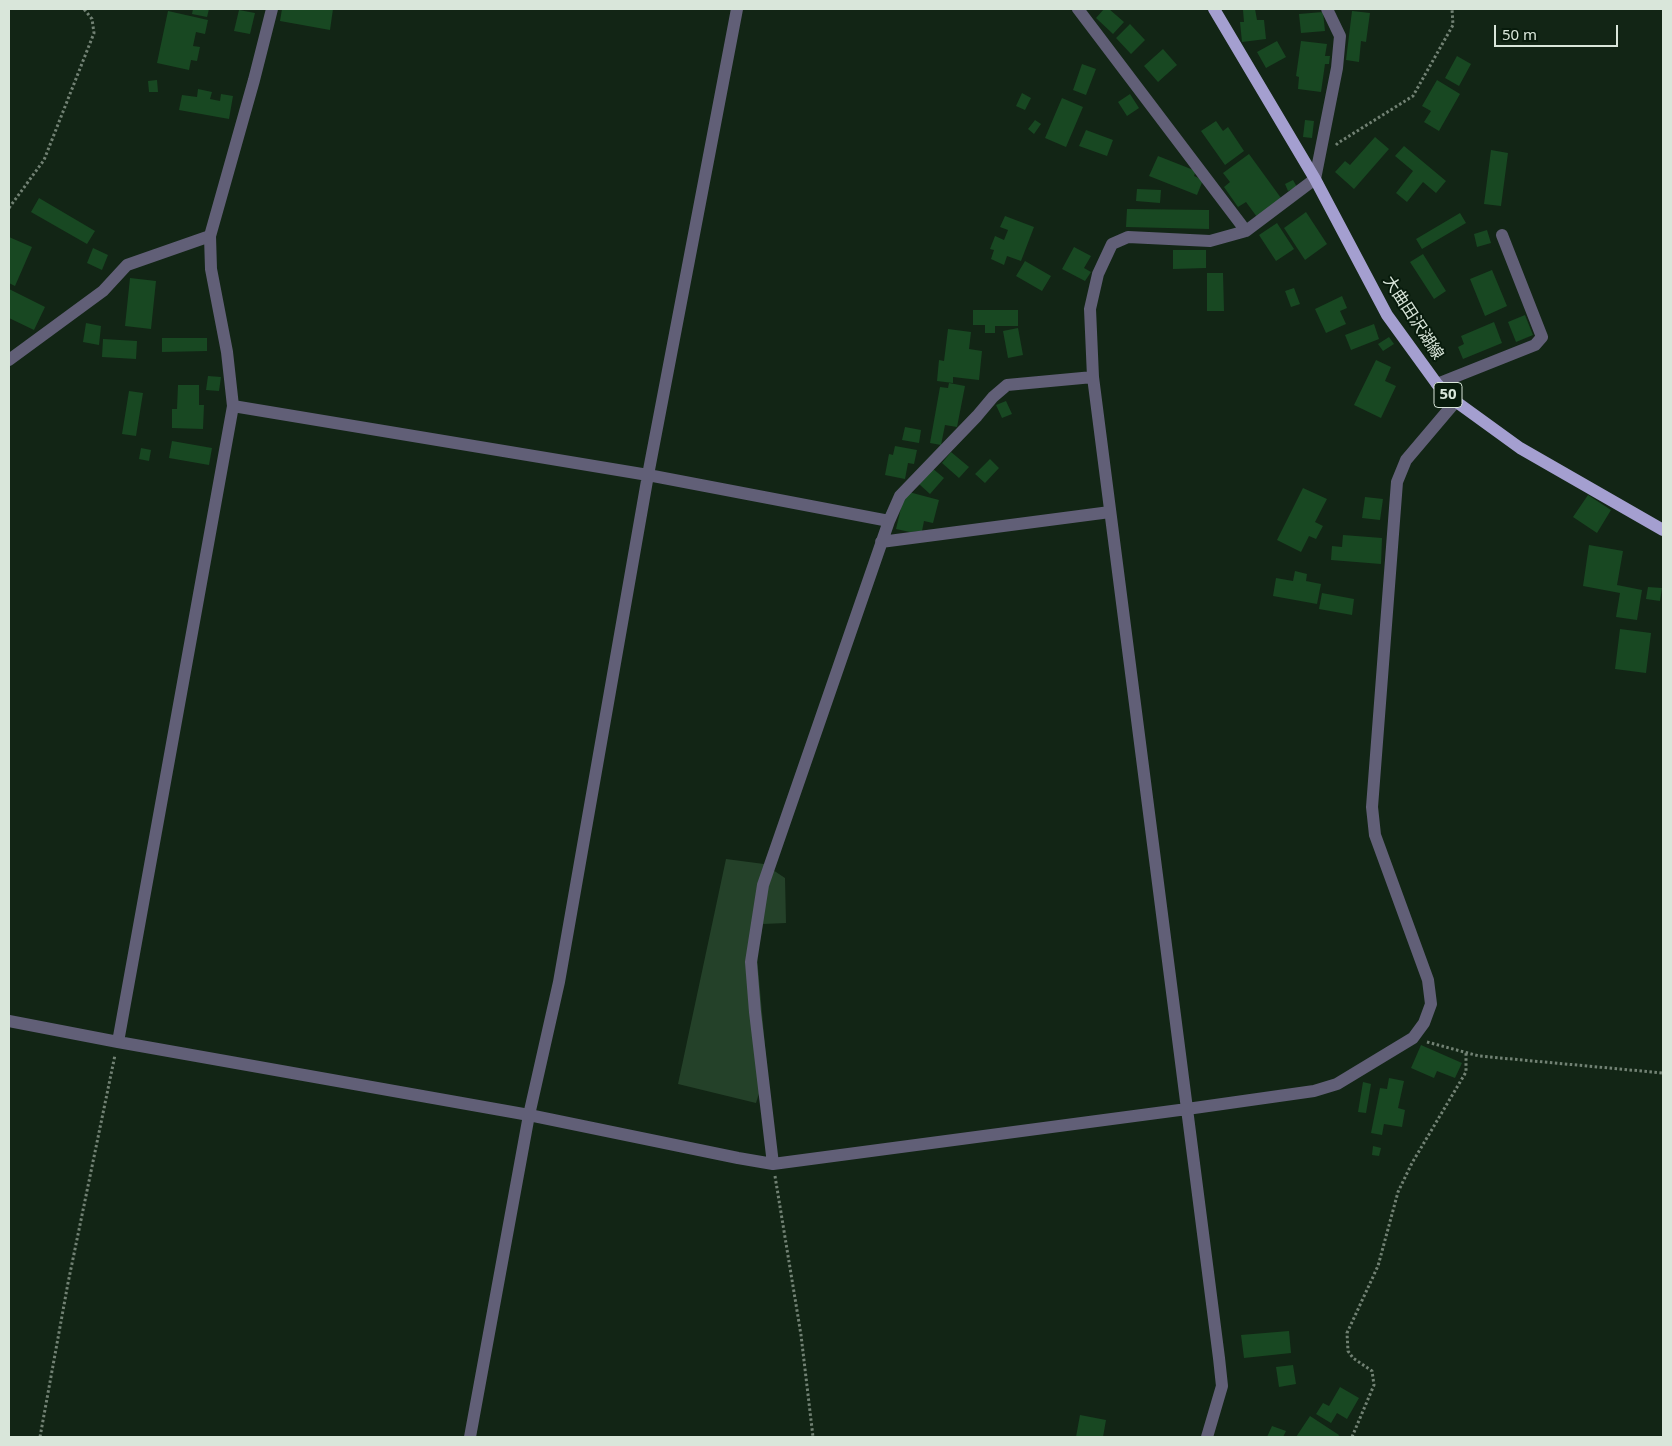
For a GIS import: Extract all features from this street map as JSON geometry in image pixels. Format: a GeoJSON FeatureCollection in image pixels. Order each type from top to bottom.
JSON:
{"type":"FeatureCollection","features":[{"type":"Feature","properties":{"kind":"main road","name":"大曲田沢湖線"},"geometry":{"type":"LineString","coordinates":[[1214,9],[1314,179],[1387,315],[1436,384],[1520,448],[1663,530]]}},
{"type":"Feature","properties":{"kind":"street"},"geometry":{"type":"LineString","coordinates":[[118,1042],[234,406],[227,352],[211,269],[210,236],[272,9]]}},
{"type":"Feature","properties":{"kind":"street"},"geometry":{"type":"LineString","coordinates":[[470,1437],[529,1115],[558,982],[648,476],[737,9]]}},
{"type":"Feature","properties":{"kind":"street"},"geometry":{"type":"LineString","coordinates":[[1078,9],[1246,231]]}},
{"type":"Feature","properties":{"kind":"street"},"geometry":{"type":"LineString","coordinates":[[1207,1437],[1222,1386],[1093,377],[1090,308],[1098,274],[1112,244],[1128,237],[1210,241],[1246,231],[1314,179],[1337,68],[1340,36],[1327,9]]}},
{"type":"Feature","properties":{"kind":"street"},"geometry":{"type":"LineString","coordinates":[[1436,384],[1535,345],[1542,337],[1502,235]]}},
{"type":"Feature","properties":{"kind":"street"},"geometry":{"type":"LineString","coordinates":[[9,360],[103,291],[127,265],[210,236]]}},
{"type":"Feature","properties":{"kind":"street"},"geometry":{"type":"LineString","coordinates":[[773,1164],[751,962],[763,885],[888,520],[900,496],[993,397],[1007,385],[1093,377]]}},
{"type":"Feature","properties":{"kind":"street"},"geometry":{"type":"LineString","coordinates":[[9,1021],[529,1115],[773,1164],[1314,1091],[1336,1084],[1413,1038],[1424,1023],[1431,1004],[1428,980],[1375,835],[1372,807],[1397,482],[1406,460],[1456,401]]}},
{"type":"Feature","properties":{"kind":"street"},"geometry":{"type":"LineString","coordinates":[[234,406],[648,476],[888,520]]}},
{"type":"Feature","properties":{"kind":"street"},"geometry":{"type":"LineString","coordinates":[[881,542],[1110,512]]}},
{"type":"Feature","properties":{"kind":"path"},"geometry":{"type":"LineString","coordinates":[[9,208],[44,160],[94,33],[92,19],[84,9]]}},
{"type":"Feature","properties":{"kind":"path"},"geometry":{"type":"LineString","coordinates":[[1333,150],[1338,142],[1413,96],[1453,25],[1452,9]]}},
{"type":"Feature","properties":{"kind":"path"},"geometry":{"type":"LineString","coordinates":[[1413,1038],[1479,1056],[1663,1073]]}},
{"type":"Feature","properties":{"kind":"path"},"geometry":{"type":"LineString","coordinates":[[40,1437],[70,1273],[118,1042]]}},
{"type":"Feature","properties":{"kind":"path"},"geometry":{"type":"LineString","coordinates":[[1352,1437],[1374,1385],[1372,1372],[1348,1352],[1347,1333],[1378,1266],[1398,1192],[1412,1163],[1466,1072],[1466,1053]]}},
{"type":"Feature","properties":{"kind":"path"},"geometry":{"type":"LineString","coordinates":[[773,1164],[801,1335],[813,1437]]}},
{"type":"Feature","properties":{"kind":"green space"},"geometry":{"type":"Polygon","coordinates":[[[726,859],[764,864],[785,878],[786,923],[763,924],[757,957],[767,1068],[756,1103],[678,1084],[726,859]]]}},
{"type":"Feature","properties":{"kind":"building"},"geometry":{"type":"Polygon","coordinates":[[[193,9],[209,9],[207,17],[192,14],[193,9]]]}},
{"type":"Feature","properties":{"kind":"building"},"geometry":{"type":"Polygon","coordinates":[[[282,9],[333,9],[330,30],[280,21],[282,9]]]}},
{"type":"Feature","properties":{"kind":"building"},"geometry":{"type":"Polygon","coordinates":[[[1104,9],[1109,9],[1124,22],[1113,34],[1096,18],[1104,9]]]}},
{"type":"Feature","properties":{"kind":"building"},"geometry":{"type":"Polygon","coordinates":[[[1255,9],[1257,20],[1264,20],[1266,39],[1242,42],[1240,22],[1244,22],[1243,10],[1255,9]]]}},
{"type":"Feature","properties":{"kind":"building"},"geometry":{"type":"Polygon","coordinates":[[[239,10],[255,13],[250,34],[234,31],[239,10]]]}},
{"type":"Feature","properties":{"kind":"building"},"geometry":{"type":"Polygon","coordinates":[[[168,11],[208,20],[205,34],[196,32],[193,46],[200,47],[197,61],[191,60],[189,70],[157,63],[168,11]]]}},
{"type":"Feature","properties":{"kind":"building"},"geometry":{"type":"Polygon","coordinates":[[[1352,11],[1370,13],[1366,42],[1361,41],[1359,62],[1346,60],[1352,11]]]}},
{"type":"Feature","properties":{"kind":"building"},"geometry":{"type":"Polygon","coordinates":[[[1323,12],[1325,31],[1301,33],[1299,14],[1323,12]]]}},
{"type":"Feature","properties":{"kind":"building"},"geometry":{"type":"Polygon","coordinates":[[[1130,24],[1145,40],[1131,54],[1116,38],[1130,24]]]}},
{"type":"Feature","properties":{"kind":"building"},"geometry":{"type":"Polygon","coordinates":[[[1277,41],[1286,57],[1266,68],[1257,52],[1277,41]]]}},
{"type":"Feature","properties":{"kind":"building"},"geometry":{"type":"Polygon","coordinates":[[[1301,41],[1327,44],[1325,56],[1330,56],[1329,64],[1325,64],[1321,92],[1298,89],[1299,77],[1296,76],[1301,41]]]}},
{"type":"Feature","properties":{"kind":"building"},"geometry":{"type":"Polygon","coordinates":[[[1163,49],[1177,65],[1158,82],[1144,66],[1163,49]]]}},
{"type":"Feature","properties":{"kind":"building"},"geometry":{"type":"Polygon","coordinates":[[[1457,56],[1471,64],[1459,86],[1445,78],[1457,56]]]}},
{"type":"Feature","properties":{"kind":"building"},"geometry":{"type":"Polygon","coordinates":[[[1082,64],[1096,69],[1086,95],[1073,90],[1082,64]]]}},
{"type":"Feature","properties":{"kind":"building"},"geometry":{"type":"Polygon","coordinates":[[[157,80],[158,92],[149,92],[148,81],[157,80]]]}},
{"type":"Feature","properties":{"kind":"building"},"geometry":{"type":"Polygon","coordinates":[[[1437,80],[1460,94],[1439,131],[1424,122],[1431,111],[1422,106],[1437,80]]]}},
{"type":"Feature","properties":{"kind":"building"},"geometry":{"type":"Polygon","coordinates":[[[198,89],[212,92],[210,99],[220,101],[221,94],[233,96],[229,119],[179,110],[182,95],[197,97],[198,89]]]}},
{"type":"Feature","properties":{"kind":"building"},"geometry":{"type":"Polygon","coordinates":[[[1022,93],[1031,98],[1025,110],[1016,106],[1022,93]]]}},
{"type":"Feature","properties":{"kind":"building"},"geometry":{"type":"Polygon","coordinates":[[[1130,94],[1139,108],[1127,116],[1118,102],[1130,94]]]}},
{"type":"Feature","properties":{"kind":"building"},"geometry":{"type":"Polygon","coordinates":[[[1062,98],[1083,107],[1066,147],[1045,138],[1062,98]]]}},
{"type":"Feature","properties":{"kind":"building"},"geometry":{"type":"Polygon","coordinates":[[[1035,120],[1041,124],[1034,134],[1028,129],[1035,120]]]}},
{"type":"Feature","properties":{"kind":"building"},"geometry":{"type":"Polygon","coordinates":[[[1305,120],[1314,121],[1312,138],[1303,137],[1305,120]]]}},
{"type":"Feature","properties":{"kind":"building"},"geometry":{"type":"Polygon","coordinates":[[[1216,121],[1223,131],[1228,127],[1244,151],[1225,165],[1201,131],[1216,121]]]}},
{"type":"Feature","properties":{"kind":"building"},"geometry":{"type":"Polygon","coordinates":[[[1086,130],[1113,140],[1107,156],[1079,146],[1086,130]]]}},
{"type":"Feature","properties":{"kind":"building"},"geometry":{"type":"Polygon","coordinates":[[[1375,137],[1389,149],[1354,189],[1335,172],[1345,161],[1350,165],[1375,137]]]}},
{"type":"Feature","properties":{"kind":"building"},"geometry":{"type":"Polygon","coordinates":[[[1404,146],[1446,181],[1436,193],[1423,182],[1407,202],[1396,193],[1413,171],[1395,156],[1404,146]]]}},
{"type":"Feature","properties":{"kind":"building"},"geometry":{"type":"Polygon","coordinates":[[[1491,150],[1508,153],[1501,206],[1484,204],[1491,150]]]}},
{"type":"Feature","properties":{"kind":"building"},"geometry":{"type":"Polygon","coordinates":[[[1249,154],[1281,198],[1257,217],[1246,202],[1238,207],[1224,187],[1230,182],[1223,173],[1249,154]]]}},
{"type":"Feature","properties":{"kind":"building"},"geometry":{"type":"Polygon","coordinates":[[[1158,156],[1196,171],[1194,176],[1203,180],[1197,195],[1149,176],[1158,156]]]}},
{"type":"Feature","properties":{"kind":"building"},"geometry":{"type":"Polygon","coordinates":[[[1293,180],[1297,187],[1288,191],[1285,184],[1293,180]]]}},
{"type":"Feature","properties":{"kind":"building"},"geometry":{"type":"Polygon","coordinates":[[[1137,189],[1161,190],[1160,203],[1136,201],[1137,189]]]}},
{"type":"Feature","properties":{"kind":"building"},"geometry":{"type":"Polygon","coordinates":[[[39,198],[95,231],[87,244],[31,212],[39,198]]]}},
{"type":"Feature","properties":{"kind":"building"},"geometry":{"type":"Polygon","coordinates":[[[1127,209],[1209,210],[1209,229],[1126,227],[1127,209]]]}},
{"type":"Feature","properties":{"kind":"building"},"geometry":{"type":"Polygon","coordinates":[[[1306,212],[1327,244],[1305,260],[1284,228],[1306,212]]]}},
{"type":"Feature","properties":{"kind":"building"},"geometry":{"type":"Polygon","coordinates":[[[1460,213],[1466,223],[1422,249],[1416,239],[1460,213]]]}},
{"type":"Feature","properties":{"kind":"building"},"geometry":{"type":"Polygon","coordinates":[[[1005,216],[1034,227],[1021,261],[1007,256],[1004,265],[991,259],[994,250],[990,249],[995,236],[1004,240],[1008,230],[1000,227],[1005,216]]]}},
{"type":"Feature","properties":{"kind":"building"},"geometry":{"type":"Polygon","coordinates":[[[1277,223],[1294,249],[1276,261],[1259,235],[1277,223]]]}},
{"type":"Feature","properties":{"kind":"building"},"geometry":{"type":"Polygon","coordinates":[[[1487,230],[1491,243],[1477,247],[1474,234],[1487,230]]]}},
{"type":"Feature","properties":{"kind":"building"},"geometry":{"type":"Polygon","coordinates":[[[9,237],[32,247],[15,286],[9,283],[9,237]]]}},
{"type":"Feature","properties":{"kind":"building"},"geometry":{"type":"Polygon","coordinates":[[[1074,247],[1091,256],[1084,268],[1091,272],[1085,281],[1062,269],[1074,247]]]}},
{"type":"Feature","properties":{"kind":"building"},"geometry":{"type":"Polygon","coordinates":[[[93,248],[108,255],[102,270],[87,263],[93,248]]]}},
{"type":"Feature","properties":{"kind":"building"},"geometry":{"type":"Polygon","coordinates":[[[1173,250],[1206,250],[1206,268],[1173,269],[1173,250]]]}},
{"type":"Feature","properties":{"kind":"building"},"geometry":{"type":"Polygon","coordinates":[[[1423,254],[1446,291],[1434,299],[1410,262],[1423,254]]]}},
{"type":"Feature","properties":{"kind":"building"},"geometry":{"type":"Polygon","coordinates":[[[1025,261],[1051,276],[1042,291],[1016,276],[1025,261]]]}},
{"type":"Feature","properties":{"kind":"building"},"geometry":{"type":"Polygon","coordinates":[[[1492,270],[1507,306],[1485,316],[1470,279],[1492,270]]]}},
{"type":"Feature","properties":{"kind":"building"},"geometry":{"type":"Polygon","coordinates":[[[1207,273],[1223,273],[1224,311],[1207,311],[1207,273]]]}},
{"type":"Feature","properties":{"kind":"building"},"geometry":{"type":"Polygon","coordinates":[[[130,278],[156,281],[151,329],[125,326],[130,278]]]}},
{"type":"Feature","properties":{"kind":"building"},"geometry":{"type":"Polygon","coordinates":[[[1294,288],[1300,304],[1291,307],[1285,291],[1294,288]]]}},
{"type":"Feature","properties":{"kind":"building"},"geometry":{"type":"Polygon","coordinates":[[[9,289],[45,307],[34,330],[9,318],[9,289]]]}},
{"type":"Feature","properties":{"kind":"building"},"geometry":{"type":"Polygon","coordinates":[[[1342,296],[1347,308],[1340,311],[1346,324],[1326,333],[1315,309],[1342,296]]]}},
{"type":"Feature","properties":{"kind":"building"},"geometry":{"type":"Polygon","coordinates":[[[973,310],[1018,310],[1018,326],[995,326],[995,333],[985,333],[985,325],[973,325],[973,310]]]}},
{"type":"Feature","properties":{"kind":"building"},"geometry":{"type":"Polygon","coordinates":[[[1525,315],[1533,335],[1516,342],[1508,322],[1525,315]]]}},
{"type":"Feature","properties":{"kind":"building"},"geometry":{"type":"Polygon","coordinates":[[[1494,322],[1502,343],[1463,359],[1458,347],[1464,344],[1461,336],[1494,322]]]}},
{"type":"Feature","properties":{"kind":"building"},"geometry":{"type":"Polygon","coordinates":[[[86,323],[101,326],[99,345],[83,342],[86,323]]]}},
{"type":"Feature","properties":{"kind":"building"},"geometry":{"type":"Polygon","coordinates":[[[1374,324],[1379,339],[1351,350],[1345,335],[1374,324]]]}},
{"type":"Feature","properties":{"kind":"building"},"geometry":{"type":"Polygon","coordinates":[[[1018,328],[1023,355],[1008,358],[1003,331],[1018,328]]]}},
{"type":"Feature","properties":{"kind":"building"},"geometry":{"type":"Polygon","coordinates":[[[948,329],[971,332],[969,349],[982,351],[979,380],[953,377],[953,383],[937,381],[939,360],[944,361],[948,329]]]}},
{"type":"Feature","properties":{"kind":"building"},"geometry":{"type":"Polygon","coordinates":[[[1389,337],[1394,344],[1383,351],[1378,344],[1389,337]]]}},
{"type":"Feature","properties":{"kind":"building"},"geometry":{"type":"Polygon","coordinates":[[[162,338],[207,338],[207,351],[162,352],[162,338]]]}},
{"type":"Feature","properties":{"kind":"building"},"geometry":{"type":"Polygon","coordinates":[[[103,339],[137,341],[136,359],[102,357],[103,339]]]}},
{"type":"Feature","properties":{"kind":"building"},"geometry":{"type":"Polygon","coordinates":[[[1376,360],[1391,367],[1385,381],[1396,386],[1381,418],[1354,405],[1376,360]]]}},
{"type":"Feature","properties":{"kind":"building"},"geometry":{"type":"Polygon","coordinates":[[[208,376],[221,377],[219,391],[206,390],[208,376]]]}},
{"type":"Feature","properties":{"kind":"building"},"geometry":{"type":"Polygon","coordinates":[[[949,383],[965,386],[957,427],[945,425],[941,445],[930,443],[940,387],[948,388],[949,383]]]}},
{"type":"Feature","properties":{"kind":"building"},"geometry":{"type":"Polygon","coordinates":[[[178,385],[199,385],[199,405],[204,405],[203,429],[172,428],[172,409],[177,409],[178,385]]]}},
{"type":"Feature","properties":{"kind":"building"},"geometry":{"type":"Polygon","coordinates":[[[129,391],[143,393],[136,436],[122,434],[129,391]]]}},
{"type":"Feature","properties":{"kind":"building"},"geometry":{"type":"Polygon","coordinates":[[[1006,401],[1012,414],[1002,418],[996,405],[1006,401]]]}},
{"type":"Feature","properties":{"kind":"building"},"geometry":{"type":"Polygon","coordinates":[[[905,427],[921,430],[919,443],[902,440],[905,427]]]}},
{"type":"Feature","properties":{"kind":"building"},"geometry":{"type":"Polygon","coordinates":[[[172,441],[212,448],[209,465],[169,458],[172,441]]]}},
{"type":"Feature","properties":{"kind":"building"},"geometry":{"type":"Polygon","coordinates":[[[895,446],[917,450],[914,464],[908,463],[905,479],[885,475],[889,454],[893,455],[895,446]]]}},
{"type":"Feature","properties":{"kind":"building"},"geometry":{"type":"Polygon","coordinates":[[[141,448],[151,450],[149,461],[139,459],[141,448]]]}},
{"type":"Feature","properties":{"kind":"building"},"geometry":{"type":"Polygon","coordinates":[[[951,452],[969,467],[959,478],[942,463],[951,452]]]}},
{"type":"Feature","properties":{"kind":"building"},"geometry":{"type":"Polygon","coordinates":[[[990,459],[999,468],[985,483],[975,474],[990,459]]]}},
{"type":"Feature","properties":{"kind":"building"},"geometry":{"type":"Polygon","coordinates":[[[932,468],[944,478],[930,494],[919,484],[932,468]]]}},
{"type":"Feature","properties":{"kind":"building"},"geometry":{"type":"Polygon","coordinates":[[[1303,488],[1327,499],[1315,522],[1323,526],[1316,539],[1309,536],[1301,552],[1277,540],[1303,488]]]}},
{"type":"Feature","properties":{"kind":"building"},"geometry":{"type":"Polygon","coordinates":[[[905,491],[939,500],[933,523],[924,521],[922,531],[910,532],[896,529],[905,491]]]}},
{"type":"Feature","properties":{"kind":"building"},"geometry":{"type":"Polygon","coordinates":[[[1588,495],[1611,510],[1597,533],[1573,517],[1588,495]]]}},
{"type":"Feature","properties":{"kind":"building"},"geometry":{"type":"Polygon","coordinates":[[[1365,497],[1383,499],[1380,520],[1362,518],[1365,497]]]}},
{"type":"Feature","properties":{"kind":"building"},"geometry":{"type":"Polygon","coordinates":[[[1343,535],[1382,538],[1381,564],[1331,560],[1332,546],[1342,547],[1343,535]]]}},
{"type":"Feature","properties":{"kind":"building"},"geometry":{"type":"Polygon","coordinates":[[[1589,545],[1623,551],[1617,585],[1642,590],[1637,620],[1616,617],[1620,593],[1583,586],[1589,545]]]}},
{"type":"Feature","properties":{"kind":"building"},"geometry":{"type":"Polygon","coordinates":[[[1295,571],[1307,574],[1306,581],[1321,584],[1317,604],[1273,596],[1276,578],[1293,581],[1295,571]]]}},
{"type":"Feature","properties":{"kind":"building"},"geometry":{"type":"Polygon","coordinates":[[[1648,587],[1662,588],[1660,601],[1646,599],[1648,587]]]}},
{"type":"Feature","properties":{"kind":"building"},"geometry":{"type":"Polygon","coordinates":[[[1322,593],[1354,599],[1352,615],[1319,609],[1322,593]]]}},
{"type":"Feature","properties":{"kind":"building"},"geometry":{"type":"Polygon","coordinates":[[[1620,629],[1651,633],[1646,673],[1615,669],[1620,629]]]}},
{"type":"Feature","properties":{"kind":"building"},"geometry":{"type":"Polygon","coordinates":[[[1421,1045],[1462,1063],[1455,1078],[1437,1071],[1434,1078],[1411,1068],[1421,1045]]]}},
{"type":"Feature","properties":{"kind":"building"},"geometry":{"type":"Polygon","coordinates":[[[1389,1078],[1404,1081],[1398,1108],[1405,1110],[1402,1127],[1384,1124],[1382,1135],[1371,1133],[1380,1088],[1387,1089],[1389,1078]]]}},
{"type":"Feature","properties":{"kind":"building"},"geometry":{"type":"Polygon","coordinates":[[[1363,1082],[1371,1084],[1366,1113],[1358,1112],[1363,1082]]]}},
{"type":"Feature","properties":{"kind":"building"},"geometry":{"type":"Polygon","coordinates":[[[1373,1146],[1381,1148],[1379,1156],[1372,1155],[1373,1146]]]}},
{"type":"Feature","properties":{"kind":"building"},"geometry":{"type":"Polygon","coordinates":[[[1289,1331],[1291,1353],[1244,1358],[1241,1335],[1289,1331]]]}},
{"type":"Feature","properties":{"kind":"building"},"geometry":{"type":"Polygon","coordinates":[[[1293,1365],[1296,1384],[1279,1387],[1276,1367],[1293,1365]]]}},
{"type":"Feature","properties":{"kind":"building"},"geometry":{"type":"Polygon","coordinates":[[[1340,1387],[1359,1398],[1347,1419],[1337,1413],[1331,1423],[1316,1414],[1323,1403],[1329,1406],[1340,1387]]]}},
{"type":"Feature","properties":{"kind":"building"},"geometry":{"type":"Polygon","coordinates":[[[1080,1415],[1106,1420],[1103,1437],[1076,1437],[1080,1415]]]}},
{"type":"Feature","properties":{"kind":"building"},"geometry":{"type":"Polygon","coordinates":[[[1310,1416],[1339,1435],[1338,1437],[1296,1437],[1310,1416]]]}},
{"type":"Feature","properties":{"kind":"building"},"geometry":{"type":"Polygon","coordinates":[[[1272,1426],[1286,1431],[1283,1437],[1267,1437],[1272,1426]]]}}]}
